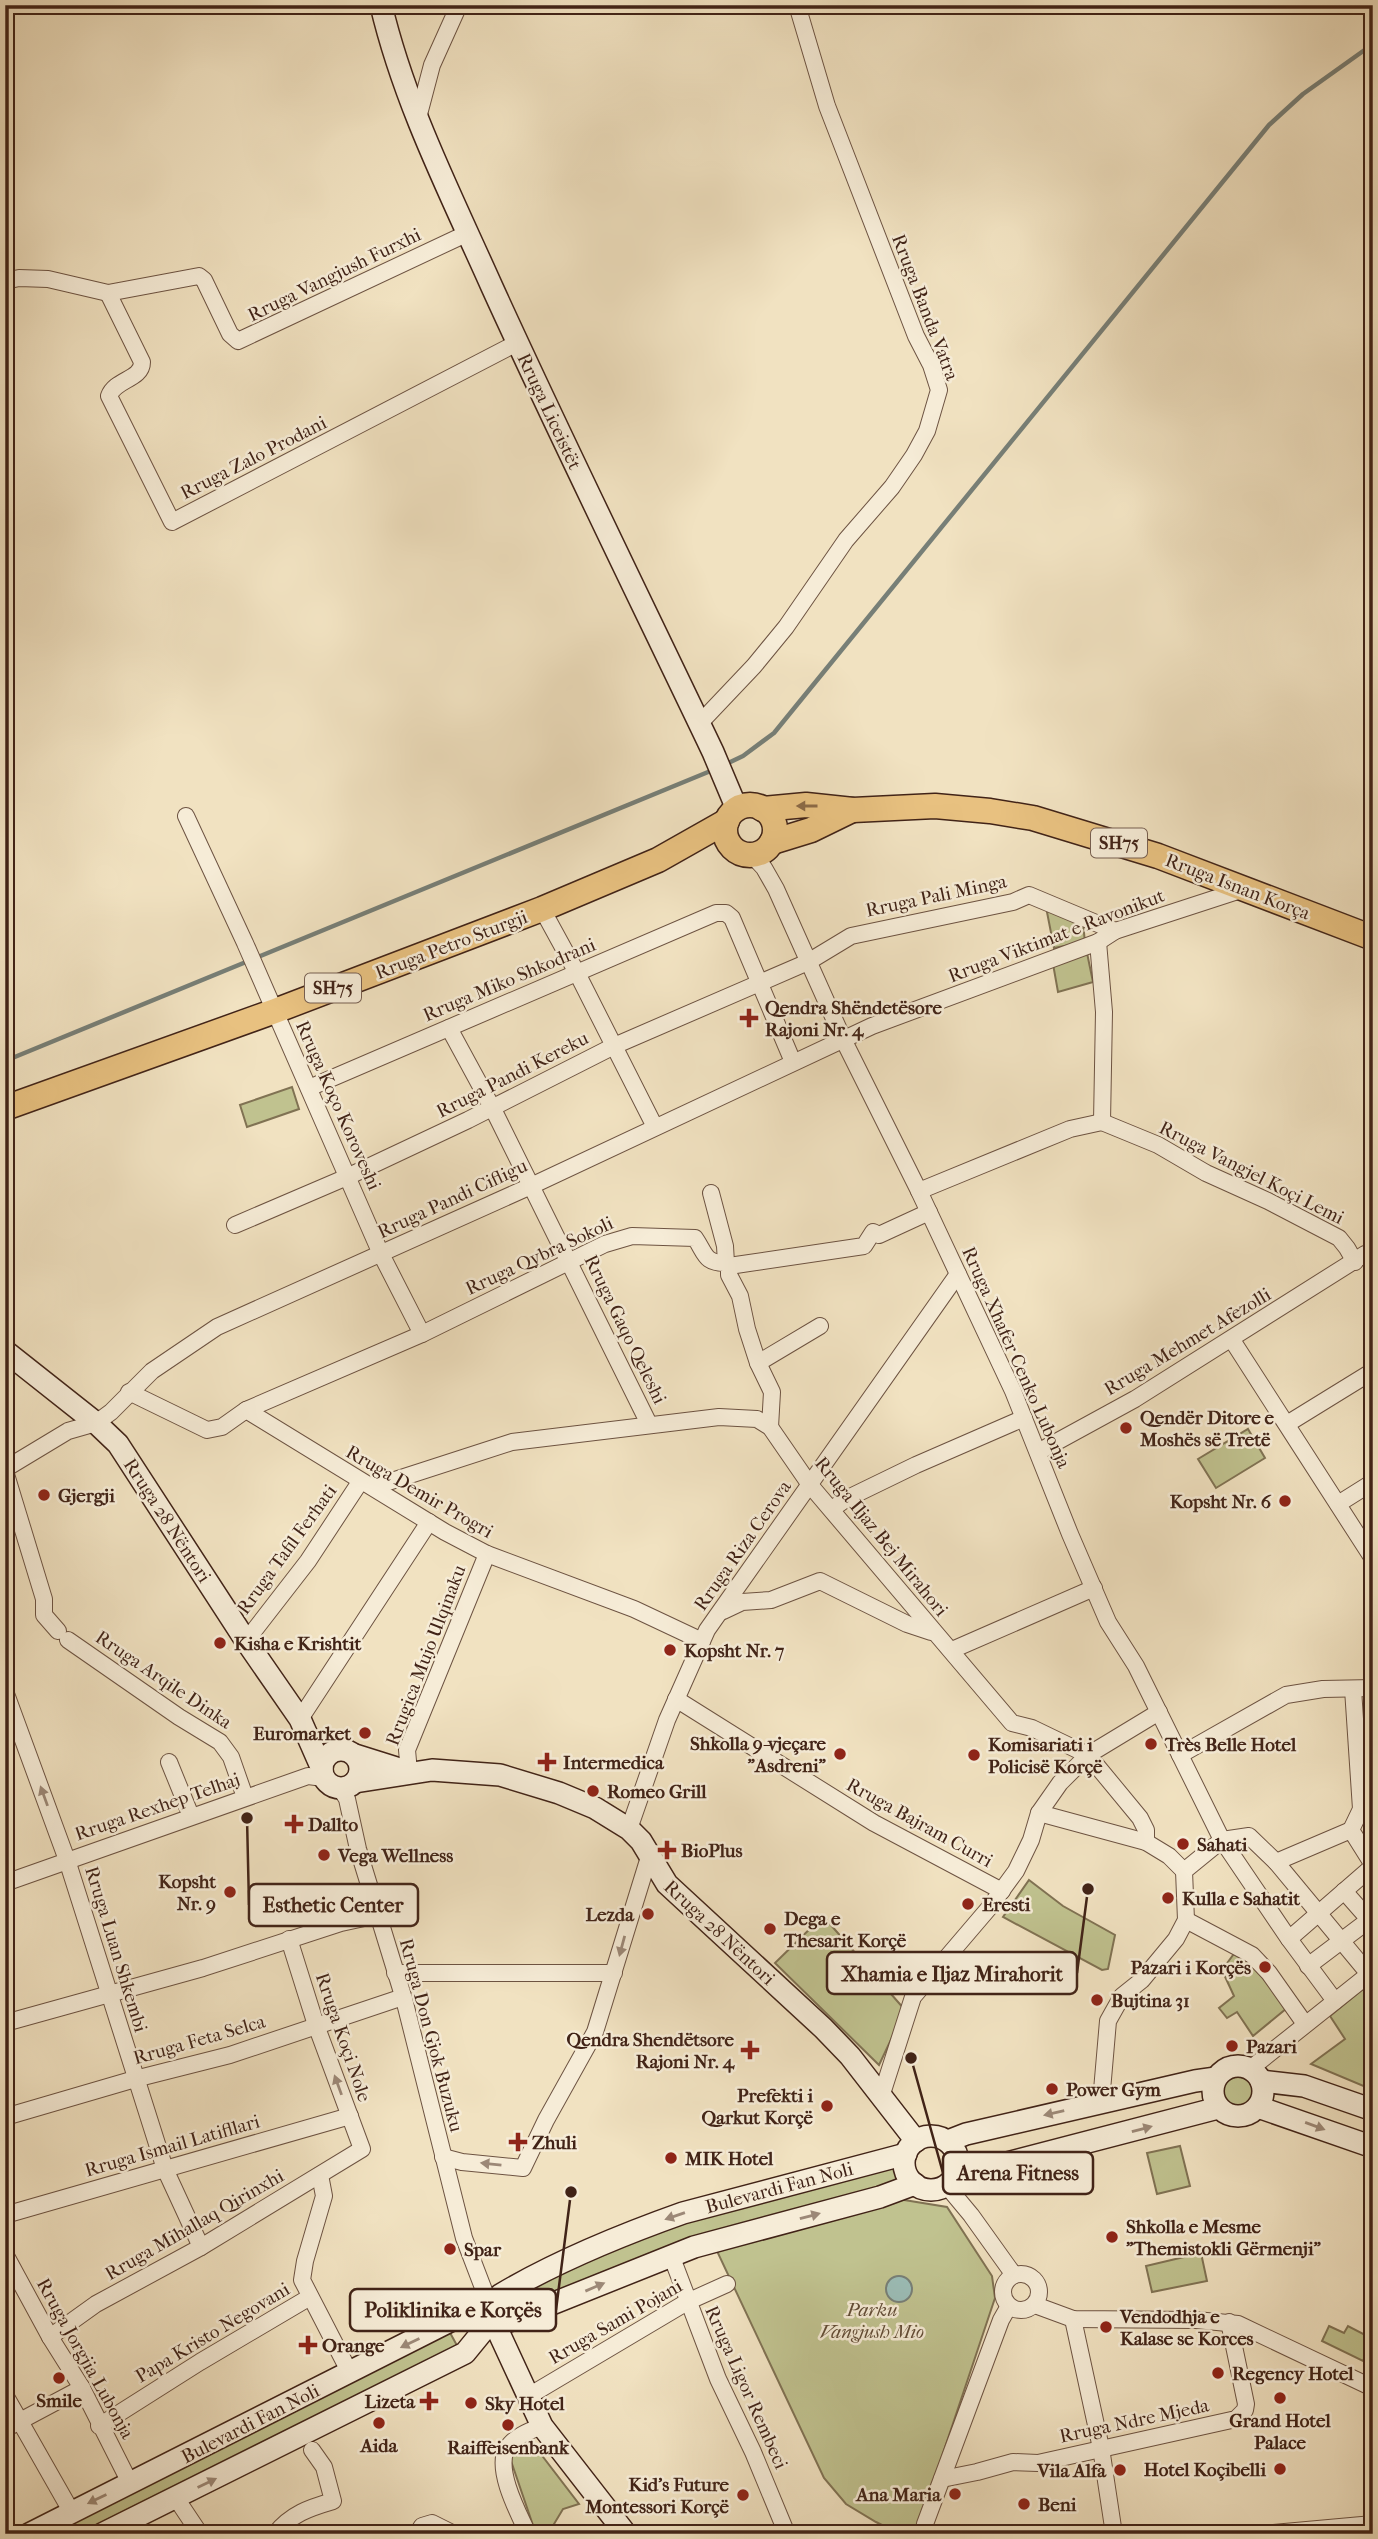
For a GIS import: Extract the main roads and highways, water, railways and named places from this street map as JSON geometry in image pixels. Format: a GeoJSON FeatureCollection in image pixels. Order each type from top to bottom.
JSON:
{"type":"FeatureCollection","features":[{"type":"Feature","properties":{"kind":"main road","name":"Rruga Liceistët"},"geometry":{"type":"LineString","coordinates":[[381,5],[389,37],[418,118],[468,233],[517,343],[713,752],[731,808]]}},
{"type":"Feature","properties":{"kind":"main road","name":"Rruga Isnan Korça"},"geometry":{"type":"LineString","coordinates":[[762,809],[806,805],[853,810],[935,806],[1033,818],[1114,841],[1247,888],[1373,938]]}},
{"type":"Feature","properties":{"kind":"main road"},"geometry":{"type":"LineString","coordinates":[[747,806],[762,809],[774,823],[756,848],[725,836],[731,808],[747,806]]}},
{"type":"Feature","properties":{"kind":"main road","name":"Rruga Petro Sturgji"},"geometry":{"type":"LineString","coordinates":[[658,860],[731,808]]}},
{"type":"Feature","properties":{"kind":"main road","name":"Rruga Isnan Korça"},"geometry":{"type":"LineString","coordinates":[[756,848],[811,830],[853,810]]}},
{"type":"Feature","properties":{"kind":"main road","name":"Rruga Petro Sturgji"},"geometry":{"type":"LineString","coordinates":[[5,1108],[275,1011],[542,909],[658,860],[700,852],[756,848]]}},
{"type":"Feature","properties":{"kind":"main road","name":"Rruga 28 Nëntori"},"geometry":{"type":"LineString","coordinates":[[5,1351],[96,1423],[118,1444],[300,1719],[335,1779],[432,1770],[500,1775],[521,1780],[595,1808],[629,1829],[641,1841],[667,1884],[850,2056],[881,2097],[911,2147]]}},
{"type":"Feature","properties":{"kind":"main road","name":"Rruga 28 Nëntori"},"geometry":{"type":"LineString","coordinates":[[300,1719],[349,1752],[409,1772]]}},
{"type":"Feature","properties":{"kind":"main road"},"geometry":{"type":"LineString","coordinates":[[332,1752],[349,1752],[360,1764],[359,1774],[335,1779],[324,1759],[332,1752]]}},
{"type":"Feature","properties":{"kind":"main road"},"geometry":{"type":"LineString","coordinates":[[1219,2108],[972,2172],[951,2178],[930,2190],[915,2184],[905,2170],[911,2147],[932,2136],[948,2141],[966,2134],[1101,2102],[1216,2078],[1227,2068],[1235,2066],[1255,2075],[1304,2086],[1373,2110]]}},
{"type":"Feature","properties":{"kind":"main road"},"geometry":{"type":"LineString","coordinates":[[1216,2078],[1213,2093],[1219,2108],[1224,2113],[1238,2117],[1245,2116],[1258,2107],[1262,2099],[1255,2075]]}},
{"type":"Feature","properties":{"kind":"main road"},"geometry":{"type":"LineString","coordinates":[[1258,2107],[1373,2147]]}},
{"type":"Feature","properties":{"kind":"main road"},"geometry":{"type":"LineString","coordinates":[[948,2141],[957,2155],[951,2178]]}},
{"type":"Feature","properties":{"kind":"main road","name":"Bulevardi Fan Noli"},"geometry":{"type":"LineString","coordinates":[[493,2294],[649,2225],[683,2213],[911,2147]]}},
{"type":"Feature","properties":{"kind":"main road","name":"Bulevardi Fan Noli"},"geometry":{"type":"LineString","coordinates":[[102,2534],[465,2353],[497,2328],[671,2255],[880,2197],[915,2184]]}},
{"type":"Feature","properties":{"kind":"main road"},"geometry":{"type":"LineString","coordinates":[[493,2294],[510,2306],[497,2328],[474,2324],[470,2311],[477,2298],[493,2294]]}},
{"type":"Feature","properties":{"kind":"main road","name":"Bulevardi Fan Noli"},"geometry":{"type":"LineString","coordinates":[[29,2534],[470,2311]]}},
{"type":"Feature","properties":{"kind":"main road"},"geometry":{"type":"LineString","coordinates":[[497,2328],[542,2426],[626,2534]]}},
{"type":"Feature","properties":{"kind":"water"},"geometry":{"type":"Polygon","coordinates":[[[899,2276],[908,2280],[912,2289],[908,2298],[899,2302],[890,2298],[886,2289],[890,2280],[899,2276]]]}},
{"type":"Feature","properties":{"kind":"waterway"},"geometry":{"type":"LineString","coordinates":[[724,765],[743,756],[774,733],[1269,125],[1303,94],[1373,44]]}},
{"type":"Feature","properties":{"kind":"waterway"},"geometry":{"type":"LineString","coordinates":[[5,1061],[713,770]]}},
{"type":"Feature","properties":{"kind":"place","name":"Qendra Shëndetësore Rajoni Nr. 4"},"geometry":{"type":"Point","coordinates":[749,1018]}},
{"type":"Feature","properties":{"kind":"place","name":"Qendër Ditore e Moshës së Tretë"},"geometry":{"type":"Point","coordinates":[1126,1428]}},
{"type":"Feature","properties":{"kind":"place","name":"Gjergji"},"geometry":{"type":"Point","coordinates":[44,1495]}},
{"type":"Feature","properties":{"kind":"place","name":"Kopsht Nr. 6"},"geometry":{"type":"Point","coordinates":[1285,1501]}},
{"type":"Feature","properties":{"kind":"place","name":"Kisha e Krishtit"},"geometry":{"type":"Point","coordinates":[220,1643]}},
{"type":"Feature","properties":{"kind":"place","name":"Kopsht Nr. 7"},"geometry":{"type":"Point","coordinates":[670,1650]}},
{"type":"Feature","properties":{"kind":"place","name":"Euromarket"},"geometry":{"type":"Point","coordinates":[365,1733]}},
{"type":"Feature","properties":{"kind":"place","name":"Très Belle Hotel"},"geometry":{"type":"Point","coordinates":[1151,1744]}},
{"type":"Feature","properties":{"kind":"place","name":"Shkolla 9-vjeçare \"Asdreni\""},"geometry":{"type":"Point","coordinates":[840,1754]}},
{"type":"Feature","properties":{"kind":"place","name":"Komisariati i Policisë Korçë"},"geometry":{"type":"Point","coordinates":[974,1755]}},
{"type":"Feature","properties":{"kind":"place","name":"Intermedica"},"geometry":{"type":"Point","coordinates":[547,1762]}},
{"type":"Feature","properties":{"kind":"place","name":"Romeo Grill"},"geometry":{"type":"Point","coordinates":[593,1791]}},
{"type":"Feature","properties":{"kind":"place","name":"Esthetic Center"},"geometry":{"type":"Point","coordinates":[247,1818]}},
{"type":"Feature","properties":{"kind":"place","name":"Dallto"},"geometry":{"type":"Point","coordinates":[294,1824]}},
{"type":"Feature","properties":{"kind":"place","name":"Sahati"},"geometry":{"type":"Point","coordinates":[1183,1844]}},
{"type":"Feature","properties":{"kind":"place","name":"BioPlus"},"geometry":{"type":"Point","coordinates":[667,1850]}},
{"type":"Feature","properties":{"kind":"place","name":"Vega Wellness"},"geometry":{"type":"Point","coordinates":[324,1855]}},
{"type":"Feature","properties":{"kind":"place","name":"Xhamia e Iljaz Mirahorit"},"geometry":{"type":"Point","coordinates":[1088,1889]}},
{"type":"Feature","properties":{"kind":"place","name":"Kopsht Nr. 9"},"geometry":{"type":"Point","coordinates":[230,1892]}},
{"type":"Feature","properties":{"kind":"place","name":"Kulla e Sahatit"},"geometry":{"type":"Point","coordinates":[1168,1898]}},
{"type":"Feature","properties":{"kind":"place","name":"Eresti"},"geometry":{"type":"Point","coordinates":[968,1904]}},
{"type":"Feature","properties":{"kind":"place","name":"Lezda"},"geometry":{"type":"Point","coordinates":[648,1914]}},
{"type":"Feature","properties":{"kind":"place","name":"Dega e Thesarit Korçë"},"geometry":{"type":"Point","coordinates":[770,1929]}},
{"type":"Feature","properties":{"kind":"place","name":"Pazari i Korçës"},"geometry":{"type":"Point","coordinates":[1265,1967]}},
{"type":"Feature","properties":{"kind":"place","name":"Bujtina 31"},"geometry":{"type":"Point","coordinates":[1097,2000]}},
{"type":"Feature","properties":{"kind":"place","name":"Pazari"},"geometry":{"type":"Point","coordinates":[1232,2046]}},
{"type":"Feature","properties":{"kind":"place","name":"Qendra Shendëtsore Rajoni Nr. 4"},"geometry":{"type":"Point","coordinates":[750,2050]}},
{"type":"Feature","properties":{"kind":"place","name":"Arena Fitness"},"geometry":{"type":"Point","coordinates":[911,2058]}},
{"type":"Feature","properties":{"kind":"place","name":"Power Gym"},"geometry":{"type":"Point","coordinates":[1052,2089]}},
{"type":"Feature","properties":{"kind":"place","name":"Prefekti i Qarkut Korçë"},"geometry":{"type":"Point","coordinates":[827,2106]}},
{"type":"Feature","properties":{"kind":"place","name":"Zhuli"},"geometry":{"type":"Point","coordinates":[518,2142]}},
{"type":"Feature","properties":{"kind":"place","name":"MIK Hotel"},"geometry":{"type":"Point","coordinates":[671,2158]}},
{"type":"Feature","properties":{"kind":"place","name":"Poliklinika e Korçës"},"geometry":{"type":"Point","coordinates":[571,2192]}},
{"type":"Feature","properties":{"kind":"place","name":"Shkolla e Mesme \"Themistokli Gërmenji\""},"geometry":{"type":"Point","coordinates":[1112,2237]}},
{"type":"Feature","properties":{"kind":"place","name":"Spar"},"geometry":{"type":"Point","coordinates":[450,2249]}},
{"type":"Feature","properties":{"kind":"place","name":"Vendodhja e Kalase se Korces"},"geometry":{"type":"Point","coordinates":[1106,2327]}},
{"type":"Feature","properties":{"kind":"place","name":"Orange"},"geometry":{"type":"Point","coordinates":[308,2345]}},
{"type":"Feature","properties":{"kind":"place","name":"Regency Hotel"},"geometry":{"type":"Point","coordinates":[1218,2373]}},
{"type":"Feature","properties":{"kind":"place","name":"Smile"},"geometry":{"type":"Point","coordinates":[59,2378]}},
{"type":"Feature","properties":{"kind":"place","name":"Grand Hotel Palace"},"geometry":{"type":"Point","coordinates":[1280,2398]}},
{"type":"Feature","properties":{"kind":"place","name":"Lizeta"},"geometry":{"type":"Point","coordinates":[429,2401]}},
{"type":"Feature","properties":{"kind":"place","name":"Sky Hotel"},"geometry":{"type":"Point","coordinates":[471,2403]}},
{"type":"Feature","properties":{"kind":"place","name":"Aida"},"geometry":{"type":"Point","coordinates":[379,2423]}},
{"type":"Feature","properties":{"kind":"place","name":"Raiffeisenbank"},"geometry":{"type":"Point","coordinates":[508,2425]}},
{"type":"Feature","properties":{"kind":"place","name":"Hotel Koçibelli"},"geometry":{"type":"Point","coordinates":[1280,2469]}},
{"type":"Feature","properties":{"kind":"place","name":"Vila Alfa"},"geometry":{"type":"Point","coordinates":[1120,2470]}},
{"type":"Feature","properties":{"kind":"place","name":"Ana Maria"},"geometry":{"type":"Point","coordinates":[955,2494]}},
{"type":"Feature","properties":{"kind":"place","name":"Kid's Future Montessori Korçë"},"geometry":{"type":"Point","coordinates":[743,2495]}},
{"type":"Feature","properties":{"kind":"place","name":"Beni"},"geometry":{"type":"Point","coordinates":[1024,2504]}},
{"type":"Feature","properties":{"kind":"park label","name":"Parku Vangjush Mio"},"geometry":{"type":"Point","coordinates":[872,2320]}}]}
